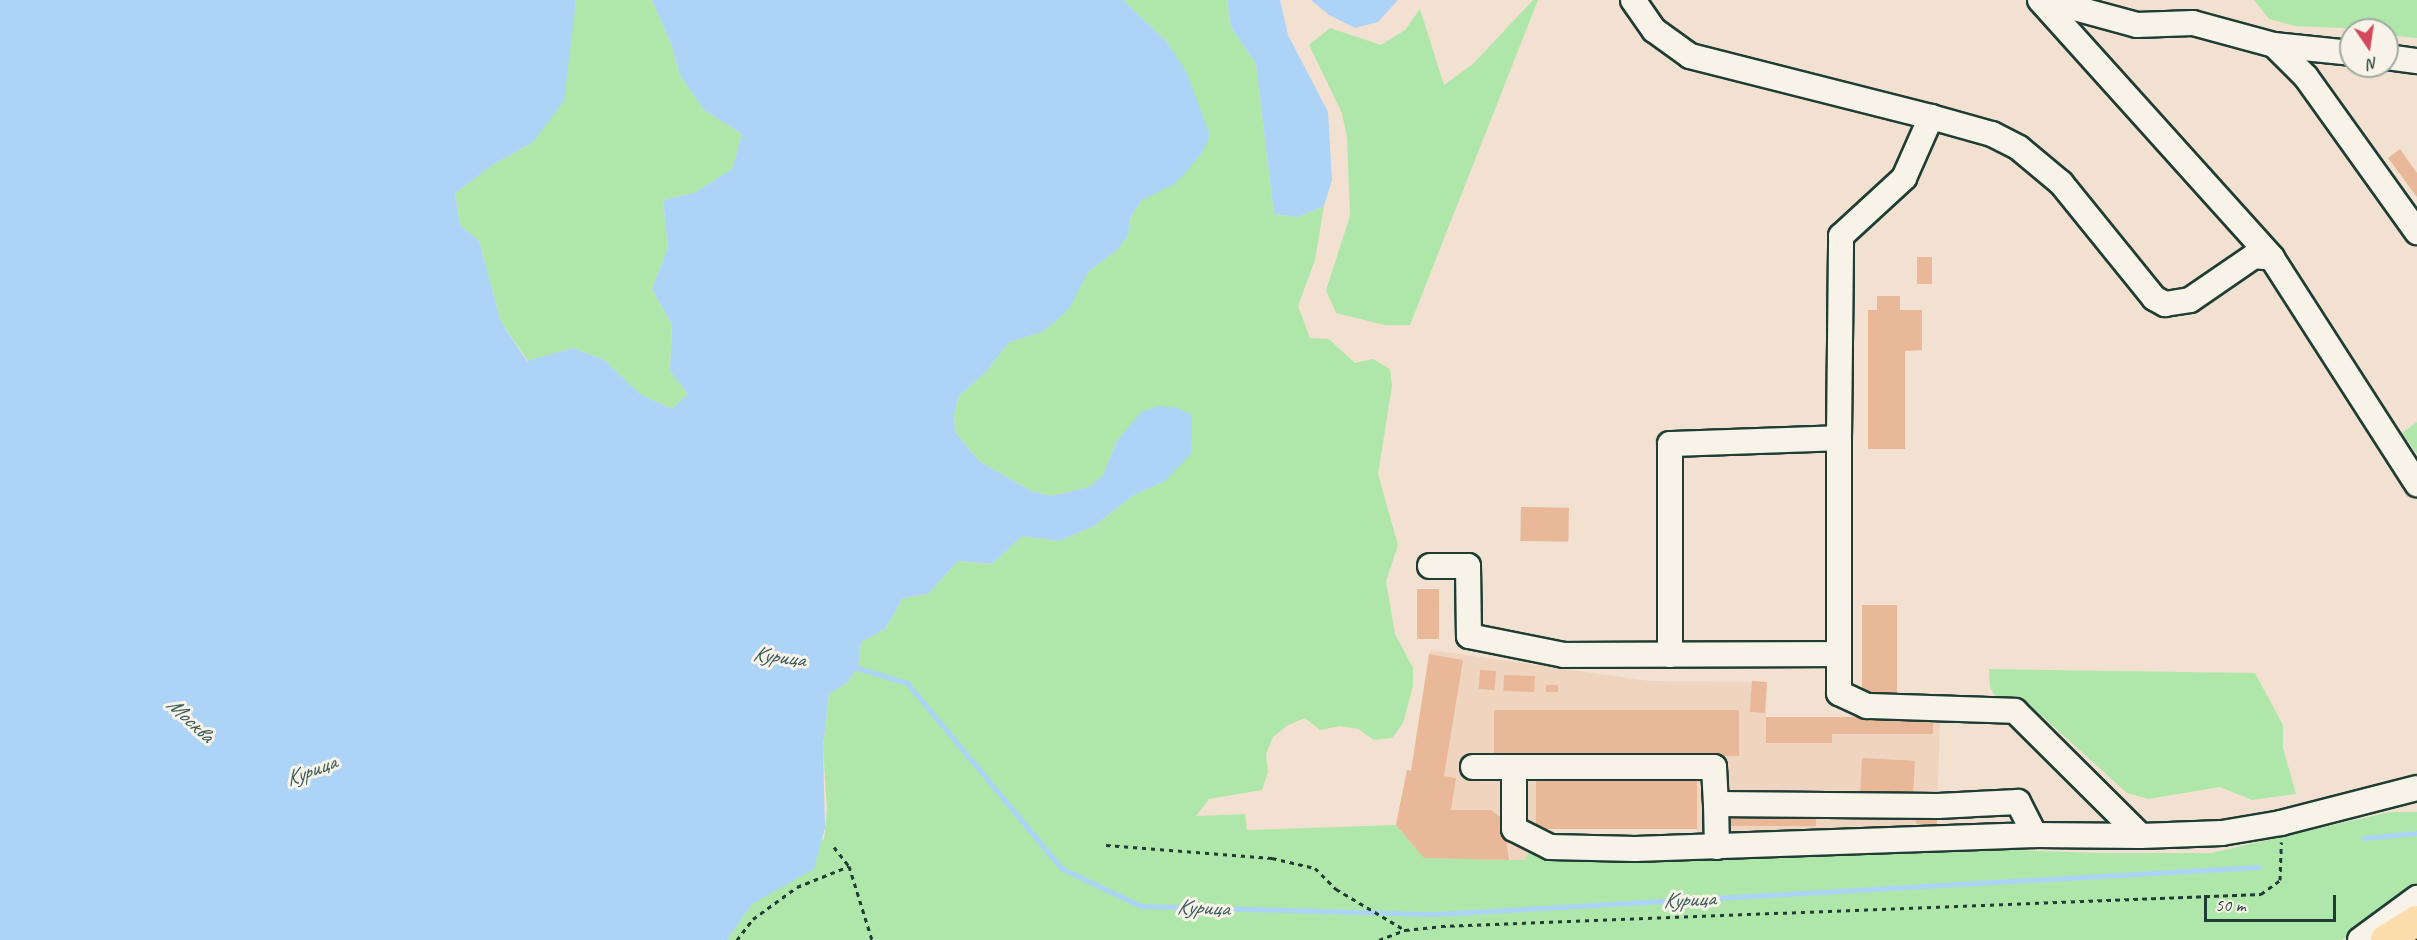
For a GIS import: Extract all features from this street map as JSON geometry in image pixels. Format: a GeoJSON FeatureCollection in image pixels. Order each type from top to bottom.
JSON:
{"type":"FeatureCollection","features":[{"type":"Feature","properties":{"kind":"main road"},"geometry":{"type":"LineString","coordinates":[[2386,940],[2417,921]]}},
{"type":"Feature","properties":{"kind":"street"},"geometry":{"type":"LineString","coordinates":[[1633,0],[1654,30],[1690,56],[1992,134],[2019,148],[2061,183],[2154,298],[2164,304],[2190,300],[2254,256],[2272,258]]}},
{"type":"Feature","properties":{"kind":"street"},"geometry":{"type":"LineString","coordinates":[[2040,0],[2272,258],[2417,484]]}},
{"type":"Feature","properties":{"kind":"street"},"geometry":{"type":"LineString","coordinates":[[2045,0],[2138,25],[2193,23],[2274,45],[2339,52]]}},
{"type":"Feature","properties":{"kind":"street"},"geometry":{"type":"LineString","coordinates":[[2274,45],[2306,77],[2417,232]]}},
{"type":"Feature","properties":{"kind":"street"},"geometry":{"type":"LineString","coordinates":[[2399,59],[2417,61]]}},
{"type":"Feature","properties":{"kind":"street"},"geometry":{"type":"LineString","coordinates":[[1931,117],[1904,178],[1841,236],[1839,693],[1868,706],[2015,711],[2141,836]]}},
{"type":"Feature","properties":{"kind":"street"},"geometry":{"type":"LineString","coordinates":[[1670,655],[1670,444],[1839,438]]}},
{"type":"Feature","properties":{"kind":"street"},"geometry":{"type":"LineString","coordinates":[[1430,566],[1468,566],[1469,636],[1564,655],[1839,654]]}},
{"type":"Feature","properties":{"kind":"street"},"geometry":{"type":"LineString","coordinates":[[1473,767],[1714,767],[1717,847]]}},
{"type":"Feature","properties":{"kind":"street"},"geometry":{"type":"LineString","coordinates":[[1514,767],[1514,829],[1532,841],[1550,847],[1576,848],[1717,847],[2035,835],[2141,836],[2222,833],[2281,823],[2417,788]]}},
{"type":"Feature","properties":{"kind":"street"},"geometry":{"type":"LineString","coordinates":[[1716,804],[2018,802],[2035,835]]}},
{"type":"Feature","properties":{"kind":"street"},"geometry":{"type":"LineString","coordinates":[[2360,940],[2417,898]]}},
{"type":"Feature","properties":{"kind":"path"},"geometry":{"type":"LineString","coordinates":[[1379,940],[1405,930],[2260,894],[2280,880],[2281,823]]}},
{"type":"Feature","properties":{"kind":"path"},"geometry":{"type":"LineString","coordinates":[[1106,845],[1272,858],[1315,868],[1336,889],[1405,930]]}},
{"type":"Feature","properties":{"kind":"path"},"geometry":{"type":"LineString","coordinates":[[834,847],[849,866],[872,940]]}},
{"type":"Feature","properties":{"kind":"path"},"geometry":{"type":"LineString","coordinates":[[737,940],[753,919],[797,887],[849,866]]}},
{"type":"Feature","properties":{"kind":"shaded area"},"geometry":{"type":"Polygon","coordinates":[[[1431,650],[1650,681],[1767,682],[1766,717],[1940,717],[1937,824],[1697,832],[1696,828],[1537,829],[1526,860],[1424,858],[1396,825],[1407,770],[1411,770],[1431,650]]]}},
{"type":"Feature","properties":{"kind":"green space"},"geometry":{"type":"Polygon","coordinates":[[[576,0],[652,0],[672,46],[680,75],[704,110],[742,134],[732,169],[694,193],[663,200],[668,248],[652,289],[672,325],[670,371],[688,394],[672,409],[640,394],[604,360],[573,348],[528,361],[501,322],[479,241],[460,225],[455,193],[494,164],[532,143],[572,27],[576,0]]]}},
{"type":"Feature","properties":{"kind":"green space"},"geometry":{"type":"Polygon","coordinates":[[[1123,0],[1227,0],[1231,27],[1256,64],[1274,214],[1298,217],[1324,206],[1315,260],[1298,306],[1310,338],[1329,339],[1355,363],[1373,359],[1390,369],[1392,386],[1378,474],[1398,545],[1386,581],[1395,634],[1413,668],[1413,686],[1403,723],[1392,738],[1374,740],[1358,729],[1340,726],[1320,730],[1305,718],[1288,725],[1273,737],[1266,754],[1268,772],[1262,790],[1209,799],[1196,816],[1245,814],[1247,830],[1396,825],[1424,858],[1525,860],[1530,848],[1889,846],[2101,853],[2211,853],[2390,812],[2417,812],[2417,883],[2375,920],[2342,940],[727,940],[752,904],[824,839],[827,809],[823,747],[829,694],[847,683],[858,667],[861,642],[885,629],[903,598],[928,594],[958,561],[992,564],[1022,536],[1059,541],[1094,526],[1134,495],[1165,481],[1117,441],[1103,475],[1089,487],[1051,496],[1031,491],[979,461],[955,432],[954,414],[959,396],[986,372],[1009,342],[1042,332],[1057,320],[1070,306],[1088,272],[1117,250],[1128,235],[1131,216],[1142,200],[1158,191],[1210,135],[1185,71],[1166,41],[1123,0]]]}},
{"type":"Feature","properties":{"kind":"green space"},"geometry":{"type":"Polygon","coordinates":[[[1533,0],[1538,0],[1410,325],[1385,325],[1336,313],[1326,290],[1350,216],[1347,138],[1342,113],[1309,45],[1330,28],[1381,45],[1405,30],[1420,9],[1444,85],[1473,64],[1533,0]]]}},
{"type":"Feature","properties":{"kind":"green space"},"geometry":{"type":"Polygon","coordinates":[[[2254,0],[2417,0],[2417,38],[2399,36],[2399,18],[2339,18],[2339,28],[2295,26],[2269,19],[2254,0]]]}},
{"type":"Feature","properties":{"kind":"green space"},"geometry":{"type":"Polygon","coordinates":[[[2417,422],[2417,454],[2402,433],[2417,422]]]}},
{"type":"Feature","properties":{"kind":"green space"},"geometry":{"type":"Polygon","coordinates":[[[1989,669],[2255,673],[2283,725],[2283,748],[2296,794],[2252,800],[2220,787],[2148,799],[2127,793],[2021,697],[1996,698],[1990,687],[1989,669]]]}},
{"type":"Feature","properties":{"kind":"water","name":"Москва"},"geometry":{"type":"Polygon","coordinates":[[[0,0],[576,0],[564,101],[532,143],[494,164],[455,193],[460,225],[479,241],[501,322],[527,361],[573,348],[604,360],[640,394],[672,409],[688,394],[670,371],[672,325],[652,289],[668,248],[663,200],[694,193],[732,169],[742,134],[704,110],[680,75],[672,46],[652,0],[1123,0],[1166,41],[1186,71],[1210,135],[1202,153],[1176,183],[1142,200],[1131,216],[1128,235],[1117,250],[1088,272],[1070,307],[1042,332],[1009,342],[986,372],[959,396],[954,414],[955,432],[979,461],[1031,491],[1051,496],[1089,487],[1103,475],[1117,441],[1141,412],[1159,406],[1178,408],[1192,415],[1191,454],[1165,481],[1134,495],[1094,526],[1059,541],[1022,536],[992,564],[958,561],[928,594],[903,598],[885,629],[861,642],[858,667],[847,683],[829,694],[823,747],[825,828],[814,869],[752,904],[727,940],[0,940],[0,0]]]}},
{"type":"Feature","properties":{"kind":"water"},"geometry":{"type":"Polygon","coordinates":[[[1227,0],[1280,0],[1288,35],[1328,112],[1332,180],[1324,206],[1298,217],[1274,214],[1256,64],[1231,27],[1227,0]]]}},
{"type":"Feature","properties":{"kind":"water"},"geometry":{"type":"Polygon","coordinates":[[[1311,0],[1398,0],[1378,22],[1355,28],[1329,15],[1311,0]]]}},
{"type":"Feature","properties":{"kind":"building"},"geometry":{"type":"Polygon","coordinates":[[[2400,149],[2417,173],[2417,197],[2388,158],[2400,149]]]}},
{"type":"Feature","properties":{"kind":"building"},"geometry":{"type":"Polygon","coordinates":[[[1917,257],[1932,257],[1932,284],[1917,284],[1917,257]]]}},
{"type":"Feature","properties":{"kind":"building"},"geometry":{"type":"Polygon","coordinates":[[[1877,296],[1900,296],[1900,310],[1922,310],[1922,350],[1905,351],[1905,449],[1868,449],[1868,310],[1877,310],[1877,296]]]}},
{"type":"Feature","properties":{"kind":"building"},"geometry":{"type":"Polygon","coordinates":[[[1521,507],[1569,508],[1568,542],[1520,541],[1521,507]]]}},
{"type":"Feature","properties":{"kind":"building"},"geometry":{"type":"Polygon","coordinates":[[[1417,589],[1439,589],[1439,639],[1417,639],[1417,589]]]}},
{"type":"Feature","properties":{"kind":"building"},"geometry":{"type":"Polygon","coordinates":[[[1862,605],[1897,605],[1897,693],[1862,693],[1862,605]]]}},
{"type":"Feature","properties":{"kind":"building"},"geometry":{"type":"Polygon","coordinates":[[[1429,654],[1463,660],[1444,776],[1456,778],[1451,810],[1491,810],[1503,819],[1509,860],[1424,858],[1396,825],[1407,770],[1411,771],[1429,654]]]}},
{"type":"Feature","properties":{"kind":"building"},"geometry":{"type":"Polygon","coordinates":[[[1480,670],[1496,671],[1495,690],[1479,689],[1480,670]]]}},
{"type":"Feature","properties":{"kind":"building"},"geometry":{"type":"Polygon","coordinates":[[[1504,675],[1535,676],[1534,692],[1503,691],[1504,675]]]}},
{"type":"Feature","properties":{"kind":"building"},"geometry":{"type":"Polygon","coordinates":[[[1752,681],[1767,682],[1765,713],[1750,712],[1752,681]]]}},
{"type":"Feature","properties":{"kind":"building"},"geometry":{"type":"Polygon","coordinates":[[[1546,685],[1558,685],[1558,692],[1546,692],[1546,685]]]}},
{"type":"Feature","properties":{"kind":"building"},"geometry":{"type":"Polygon","coordinates":[[[1494,710],[1739,710],[1739,756],[1494,756],[1494,710]]]}},
{"type":"Feature","properties":{"kind":"building"},"geometry":{"type":"Polygon","coordinates":[[[1766,717],[1933,717],[1933,734],[1832,734],[1832,743],[1766,743],[1766,717]]]}},
{"type":"Feature","properties":{"kind":"building"},"geometry":{"type":"Polygon","coordinates":[[[1862,758],[1915,761],[1913,796],[1860,793],[1862,758]]]}},
{"type":"Feature","properties":{"kind":"building"},"geometry":{"type":"Polygon","coordinates":[[[1536,778],[1697,778],[1697,829],[1536,829],[1536,778]]]}},
{"type":"Feature","properties":{"kind":"building"},"geometry":{"type":"Polygon","coordinates":[[[1916,812],[1937,812],[1937,824],[1916,824],[1916,812]]]}},
{"type":"Feature","properties":{"kind":"building"},"geometry":{"type":"Polygon","coordinates":[[[1727,815],[1816,815],[1816,826],[1727,826],[1727,815]]]}},
{"type":"Feature","properties":{"kind":"waterway","name":"Курица"},"geometry":{"type":"LineString","coordinates":[[851,666],[907,683],[1061,868],[1141,906],[1436,914],[2259,867]]}},
{"type":"Feature","properties":{"kind":"waterway","name":"Курица"},"geometry":{"type":"LineString","coordinates":[[2364,838],[2417,833]]}}]}
